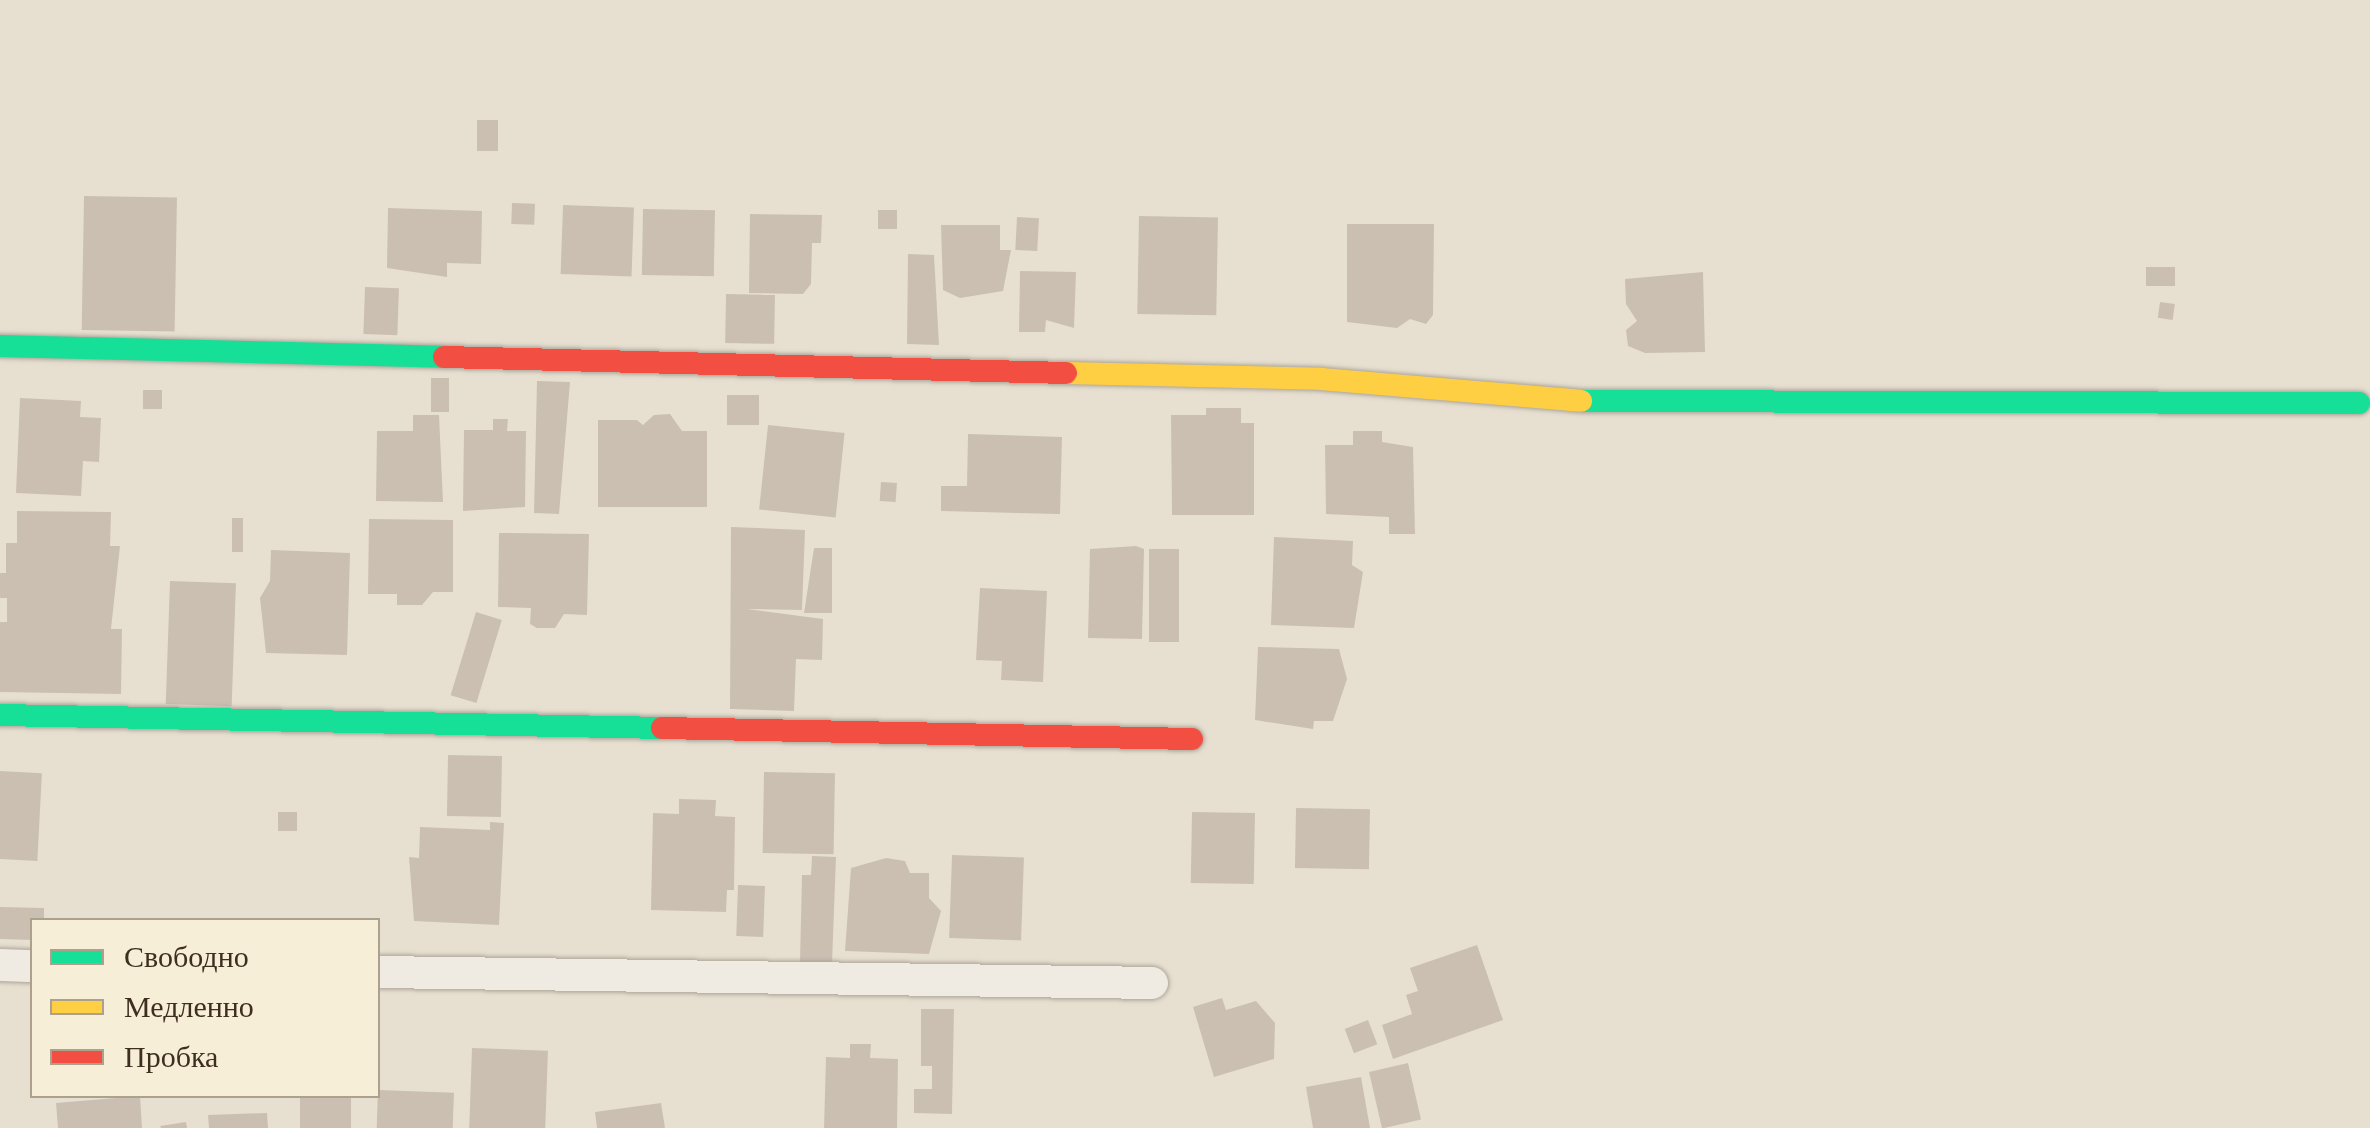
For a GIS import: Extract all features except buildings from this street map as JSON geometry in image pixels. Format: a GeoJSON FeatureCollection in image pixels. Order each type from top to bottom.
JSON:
{"type":"FeatureCollection","features":[{"type":"Feature","properties":{"kind":"street"},"geometry":{"type":"LineString","coordinates":[[0,346],[1322,379],[1600,403],[2359,403]]}},
{"type":"Feature","properties":{"kind":"street"},"geometry":{"type":"LineString","coordinates":[[0,716],[1192,739]]}},
{"type":"Feature","properties":{"kind":"street"},"geometry":{"type":"LineString","coordinates":[[0,965],[30,966]]}},
{"type":"Feature","properties":{"kind":"street"},"geometry":{"type":"LineString","coordinates":[[380,972],[1152,983]]}},
{"type":"Feature","properties":{"kind":"traffic: fast"},"geometry":{"type":"LineString","coordinates":[[0,346],[444,357]]}},
{"type":"Feature","properties":{"kind":"traffic: fast"},"geometry":{"type":"LineString","coordinates":[[1581,401],[2359,403]]}},
{"type":"Feature","properties":{"kind":"traffic: fast"},"geometry":{"type":"LineString","coordinates":[[0,715],[662,728]]}},
{"type":"Feature","properties":{"kind":"traffic: slow"},"geometry":{"type":"LineString","coordinates":[[1066,373],[1321,379],[1581,401]]}},
{"type":"Feature","properties":{"kind":"traffic: jam"},"geometry":{"type":"LineString","coordinates":[[444,357],[1066,373]]}},
{"type":"Feature","properties":{"kind":"traffic: jam"},"geometry":{"type":"LineString","coordinates":[[662,728],[1192,739]]}}]}
